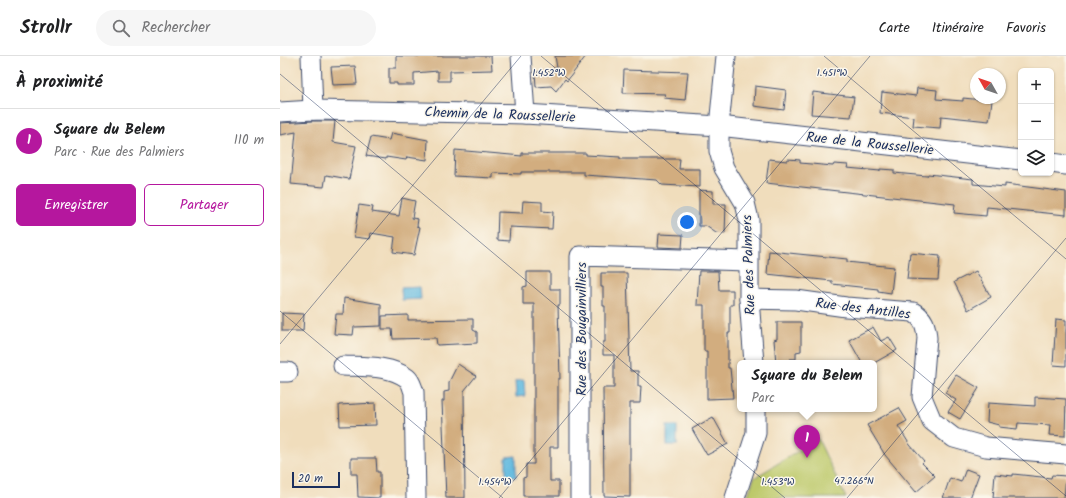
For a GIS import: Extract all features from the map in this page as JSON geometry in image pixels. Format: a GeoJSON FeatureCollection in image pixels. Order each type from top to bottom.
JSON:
{"type":"FeatureCollection","features":[{"type":"Feature","properties":{"kind":"street"},"geometry":{"type":"LineString","coordinates":[[311,56],[313,110]]}},
{"type":"Feature","properties":{"kind":"street"},"geometry":{"type":"LineString","coordinates":[[521,56],[525,114]]}},
{"type":"Feature","properties":{"kind":"street","name":"Rue des Palmiers"},"geometry":{"type":"LineString","coordinates":[[726,56],[719,126],[719,151],[724,168],[745,203],[749,220],[748,300],[754,360]]}},
{"type":"Feature","properties":{"kind":"street","name":"Chemin de la Roussellerie"},"geometry":{"type":"LineString","coordinates":[[280,112],[313,110],[525,114],[719,126]]}},
{"type":"Feature","properties":{"kind":"street","name":"Rue de la Roussellerie"},"geometry":{"type":"LineString","coordinates":[[719,126],[1018,160]]}},
{"type":"Feature","properties":{"kind":"street"},"geometry":{"type":"LineString","coordinates":[[1054,163],[1066,164]]}},
{"type":"Feature","properties":{"kind":"street","name":"Rue des Bougainvilliers"},"geometry":{"type":"LineString","coordinates":[[580,498],[580,256],[748,261]]}},
{"type":"Feature","properties":{"kind":"street","name":"Rue des Antilles"},"geometry":{"type":"LineString","coordinates":[[748,300],[796,300],[846,307],[913,312],[920,316],[926,328],[927,338],[922,397],[932,421],[954,438],[986,447],[1066,454]]}},
{"type":"Feature","properties":{"kind":"street"},"geometry":{"type":"LineString","coordinates":[[343,366],[379,368],[396,371],[408,379],[414,392],[416,498]]}},
{"type":"Feature","properties":{"kind":"street"},"geometry":{"type":"LineString","coordinates":[[735,498],[756,433],[756,412]]}},
{"type":"Feature","properties":{"kind":"green space"},"geometry":{"type":"Polygon","coordinates":[[[818,439],[846,498],[747,498],[754,478],[818,439]]]}},
{"type":"Feature","properties":{"kind":"water"},"geometry":{"type":"Polygon","coordinates":[[[420,287],[421,299],[402,300],[401,288],[420,287]]]}},
{"type":"Feature","properties":{"kind":"water"},"geometry":{"type":"Polygon","coordinates":[[[524,380],[525,396],[516,397],[515,381],[524,380]]]}},
{"type":"Feature","properties":{"kind":"water"},"geometry":{"type":"Polygon","coordinates":[[[667,426],[677,426],[677,445],[667,445],[667,426]]]}},
{"type":"Feature","properties":{"kind":"water"},"geometry":{"type":"Polygon","coordinates":[[[516,456],[516,477],[506,477],[506,457],[516,456]]]}},
{"type":"Feature","properties":{"kind":"building"},"geometry":{"type":"Polygon","coordinates":[[[396,56],[491,56],[492,70],[450,71],[450,81],[438,81],[438,71],[414,73],[414,85],[397,85],[397,83],[389,83],[389,68],[396,68],[396,56]]]}},
{"type":"Feature","properties":{"kind":"building"},"geometry":{"type":"Polygon","coordinates":[[[555,56],[586,56],[567,81],[565,79],[556,91],[551,86],[536,87],[535,72],[555,71],[555,68],[557,68],[555,56]]]}},
{"type":"Feature","properties":{"kind":"building"},"geometry":{"type":"Polygon","coordinates":[[[355,66],[357,84],[333,85],[331,67],[355,66]]]}},
{"type":"Feature","properties":{"kind":"building"},"geometry":{"type":"Polygon","coordinates":[[[624,70],[688,72],[685,100],[664,98],[665,94],[623,93],[624,70]]]}},
{"type":"Feature","properties":{"kind":"building"},"geometry":{"type":"Polygon","coordinates":[[[755,86],[786,90],[784,110],[754,106],[755,86]]]}},
{"type":"Feature","properties":{"kind":"building"},"geometry":{"type":"Polygon","coordinates":[[[917,88],[937,90],[936,99],[963,101],[963,98],[970,99],[970,104],[992,104],[989,121],[941,116],[940,128],[913,126],[914,117],[880,113],[882,92],[916,96],[917,88]]]}},
{"type":"Feature","properties":{"kind":"building"},"geometry":{"type":"Polygon","coordinates":[[[813,92],[854,97],[851,117],[811,114],[813,92]]]}},
{"type":"Feature","properties":{"kind":"building"},"geometry":{"type":"Polygon","coordinates":[[[335,121],[333,142],[356,146],[349,179],[326,175],[324,187],[291,184],[296,132],[280,135],[280,123],[335,121]]]}},
{"type":"Feature","properties":{"kind":"building"},"geometry":{"type":"Polygon","coordinates":[[[391,133],[428,140],[427,160],[407,157],[406,160],[386,157],[386,159],[366,156],[371,137],[389,140],[391,133]]]}},
{"type":"Feature","properties":{"kind":"building"},"geometry":{"type":"Polygon","coordinates":[[[455,150],[522,156],[522,153],[586,153],[586,155],[620,157],[620,159],[680,159],[679,169],[700,169],[700,187],[662,185],[657,180],[584,175],[584,172],[521,172],[521,174],[493,173],[493,178],[454,176],[455,150]]]}},
{"type":"Feature","properties":{"kind":"building"},"geometry":{"type":"Polygon","coordinates":[[[769,159],[787,161],[788,159],[800,160],[800,163],[833,166],[834,164],[848,165],[847,168],[880,171],[880,169],[894,170],[894,173],[927,176],[928,174],[973,179],[973,184],[1005,187],[1005,184],[1066,192],[1066,215],[987,207],[986,216],[954,213],[955,204],[766,183],[769,159]]]}},
{"type":"Feature","properties":{"kind":"building"},"geometry":{"type":"Polygon","coordinates":[[[699,190],[713,191],[713,204],[726,204],[725,234],[716,233],[706,226],[699,226],[699,190]]]}},
{"type":"Feature","properties":{"kind":"building"},"geometry":{"type":"Polygon","coordinates":[[[402,198],[415,201],[412,218],[418,219],[417,226],[420,227],[414,255],[393,252],[395,237],[371,233],[370,239],[354,237],[359,205],[373,207],[372,212],[399,216],[402,198]]]}},
{"type":"Feature","properties":{"kind":"building"},"geometry":{"type":"Polygon","coordinates":[[[523,201],[542,202],[542,211],[553,212],[552,229],[510,227],[509,241],[497,240],[498,212],[522,213],[523,201]]]}},
{"type":"Feature","properties":{"kind":"building"},"geometry":{"type":"Polygon","coordinates":[[[659,234],[683,235],[682,248],[658,247],[659,234]]]}},
{"type":"Feature","properties":{"kind":"building"},"geometry":{"type":"Polygon","coordinates":[[[769,251],[847,259],[847,262],[894,267],[891,293],[878,291],[878,289],[832,284],[832,281],[767,274],[769,251]]]}},
{"type":"Feature","properties":{"kind":"building"},"geometry":{"type":"Polygon","coordinates":[[[910,253],[940,256],[938,280],[907,279],[910,253]]]}},
{"type":"Feature","properties":{"kind":"building"},"geometry":{"type":"Polygon","coordinates":[[[699,271],[718,271],[719,290],[733,290],[733,305],[730,305],[730,333],[728,333],[728,368],[730,368],[733,398],[707,399],[707,351],[704,351],[704,305],[697,305],[699,271]]]}},
{"type":"Feature","properties":{"kind":"building"},"geometry":{"type":"Polygon","coordinates":[[[976,271],[991,297],[968,310],[954,282],[976,271]]]}},
{"type":"Feature","properties":{"kind":"building"},"geometry":{"type":"Polygon","coordinates":[[[527,272],[550,272],[550,289],[560,289],[560,305],[558,305],[560,379],[558,379],[558,447],[550,447],[550,481],[559,481],[559,496],[523,496],[523,478],[526,477],[526,464],[534,464],[534,304],[523,304],[523,287],[527,286],[527,272]]]}},
{"type":"Feature","properties":{"kind":"building"},"geometry":{"type":"Polygon","coordinates":[[[601,273],[627,273],[630,371],[638,371],[638,386],[641,386],[640,403],[630,403],[630,497],[604,496],[603,388],[614,388],[614,355],[603,355],[603,342],[605,342],[605,306],[603,306],[601,273]]]}},
{"type":"Feature","properties":{"kind":"building"},"geometry":{"type":"Polygon","coordinates":[[[344,298],[381,304],[381,326],[354,327],[353,335],[334,334],[336,314],[343,314],[344,298]]]}},
{"type":"Feature","properties":{"kind":"building"},"geometry":{"type":"Polygon","coordinates":[[[282,313],[304,314],[303,331],[282,331],[282,313]]]}},
{"type":"Feature","properties":{"kind":"building"},"geometry":{"type":"Polygon","coordinates":[[[408,315],[408,320],[473,319],[473,330],[477,332],[477,343],[437,345],[436,338],[393,339],[392,329],[382,329],[382,316],[408,315]]]}},
{"type":"Feature","properties":{"kind":"building"},"geometry":{"type":"Polygon","coordinates":[[[1056,319],[1066,320],[1066,366],[1053,365],[1056,319]]]}},
{"type":"Feature","properties":{"kind":"building"},"geometry":{"type":"Polygon","coordinates":[[[777,322],[801,322],[801,351],[796,352],[796,359],[776,360],[774,340],[777,339],[777,322]]]}},
{"type":"Feature","properties":{"kind":"building"},"geometry":{"type":"Polygon","coordinates":[[[873,327],[881,341],[889,337],[897,350],[877,361],[877,360],[860,360],[849,340],[873,327]]]}},
{"type":"Feature","properties":{"kind":"building"},"geometry":{"type":"Polygon","coordinates":[[[458,364],[476,376],[464,391],[465,498],[446,498],[442,401],[444,401],[444,392],[449,391],[449,382],[458,364]]]}},
{"type":"Feature","properties":{"kind":"building"},"geometry":{"type":"Polygon","coordinates":[[[956,375],[979,388],[960,419],[948,412],[956,400],[945,393],[956,375]]]}},
{"type":"Feature","properties":{"kind":"building"},"geometry":{"type":"Polygon","coordinates":[[[1035,397],[1066,399],[1065,436],[1049,435],[1050,425],[1018,423],[1017,429],[999,427],[999,425],[987,422],[988,403],[1035,406],[1035,397]]]}},
{"type":"Feature","properties":{"kind":"building"},"geometry":{"type":"Polygon","coordinates":[[[375,403],[376,425],[340,426],[339,405],[375,403]]]}},
{"type":"Feature","properties":{"kind":"building"},"geometry":{"type":"Polygon","coordinates":[[[899,408],[907,421],[898,426],[910,445],[924,461],[922,463],[935,476],[916,492],[885,455],[867,425],[899,408]]]}},
{"type":"Feature","properties":{"kind":"building"},"geometry":{"type":"Polygon","coordinates":[[[713,417],[728,444],[707,455],[692,429],[713,417]]]}},
{"type":"Feature","properties":{"kind":"building"},"geometry":{"type":"Polygon","coordinates":[[[351,458],[376,458],[377,472],[380,472],[380,498],[358,497],[357,474],[351,474],[351,458]]]}},
{"type":"Feature","properties":{"kind":"building"},"geometry":{"type":"Polygon","coordinates":[[[966,469],[979,474],[970,498],[943,498],[950,478],[961,482],[966,469]]]}},
{"type":"Feature","properties":{"kind":"building"},"geometry":{"type":"Polygon","coordinates":[[[995,474],[1013,476],[1013,474],[1051,478],[1052,475],[1066,476],[1064,498],[993,498],[995,474]]]}},
{"type":"Feature","properties":{"kind":"place","name":"Square du Belem"},"geometry":{"type":"Point","coordinates":[807,458]}}]}
